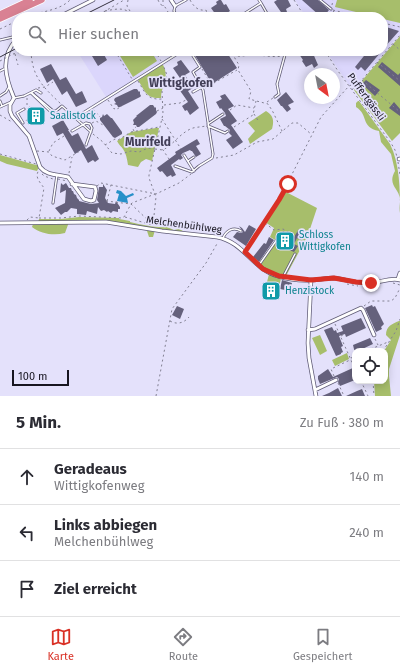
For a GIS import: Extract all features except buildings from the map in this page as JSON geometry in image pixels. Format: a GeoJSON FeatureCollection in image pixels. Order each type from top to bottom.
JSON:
{"type":"FeatureCollection","features":[{"type":"Feature","properties":{"kind":"highway"},"geometry":{"type":"LineString","coordinates":[[0,14],[30,0]]}},
{"type":"Feature","properties":{"kind":"highway"},"geometry":{"type":"LineString","coordinates":[[15,12],[42,0]]}},
{"type":"Feature","properties":{"kind":"highway"},"geometry":{"type":"LineString","coordinates":[[0,19],[12,14]]}},
{"type":"Feature","properties":{"kind":"street"},"geometry":{"type":"LineString","coordinates":[[69,12],[93,0]]}},
{"type":"Feature","properties":{"kind":"street"},"geometry":{"type":"LineString","coordinates":[[171,0],[175,6]]}},
{"type":"Feature","properties":{"kind":"street"},"geometry":{"type":"LineString","coordinates":[[12,42],[6,51],[2,70],[14,98],[11,102],[11,113],[29,136],[39,165],[47,173],[68,177],[72,184],[84,200],[94,200],[95,188],[72,184]]}},
{"type":"Feature","properties":{"kind":"street","name":"Melchenbühlweg"},"geometry":{"type":"LineString","coordinates":[[0,223],[100,222],[222,238],[239,246],[258,266],[270,273],[283,277],[311,280],[334,278],[367,283],[399,279]]}},
{"type":"Feature","properties":{"kind":"street"},"geometry":{"type":"LineString","coordinates":[[399,279],[400,273]]}},
{"type":"Feature","properties":{"kind":"street"},"geometry":{"type":"LineString","coordinates":[[311,280],[308,330],[309,358],[316,396]]}},
{"type":"Feature","properties":{"kind":"street"},"geometry":{"type":"LineString","coordinates":[[308,330],[316,329],[361,308],[374,335]]}},
{"type":"Feature","properties":{"kind":"street"},"geometry":{"type":"LineString","coordinates":[[315,390],[338,383]]}},
{"type":"Feature","properties":{"kind":"lane"},"geometry":{"type":"LineString","coordinates":[[175,12],[175,6],[186,0]]}},
{"type":"Feature","properties":{"kind":"lane"},"geometry":{"type":"LineString","coordinates":[[259,0],[266,12]]}},
{"type":"Feature","properties":{"kind":"lane"},"geometry":{"type":"LineString","coordinates":[[320,0],[332,10]]}},
{"type":"Feature","properties":{"kind":"lane"},"geometry":{"type":"LineString","coordinates":[[246,12],[261,3]]}},
{"type":"Feature","properties":{"kind":"lane"},"geometry":{"type":"LineString","coordinates":[[1,40],[12,39]]}},
{"type":"Feature","properties":{"kind":"lane"},"geometry":{"type":"LineString","coordinates":[[75,118],[174,56]]}},
{"type":"Feature","properties":{"kind":"lane"},"geometry":{"type":"LineString","coordinates":[[175,166],[193,171],[212,158],[203,90],[193,72],[200,67],[193,56]]}},
{"type":"Feature","properties":{"kind":"lane"},"geometry":{"type":"LineString","coordinates":[[275,97],[279,94],[277,84],[284,56]]}},
{"type":"Feature","properties":{"kind":"lane"},"geometry":{"type":"LineString","coordinates":[[0,96],[6,92],[9,87]]}},
{"type":"Feature","properties":{"kind":"lane"},"geometry":{"type":"LineString","coordinates":[[193,92],[202,87]]}},
{"type":"Feature","properties":{"kind":"lane"},"geometry":{"type":"LineString","coordinates":[[14,98],[36,90],[41,94]]}},
{"type":"Feature","properties":{"kind":"lane"},"geometry":{"type":"LineString","coordinates":[[31,93],[52,112],[62,106],[91,132]]}},
{"type":"Feature","properties":{"kind":"lane"},"geometry":{"type":"LineString","coordinates":[[31,93],[54,112],[57,110]]}},
{"type":"Feature","properties":{"kind":"lane"},"geometry":{"type":"LineString","coordinates":[[0,101],[1,106],[11,102]]}},
{"type":"Feature","properties":{"kind":"lane"},"geometry":{"type":"LineString","coordinates":[[24,110],[17,113],[21,124],[26,121]]}},
{"type":"Feature","properties":{"kind":"lane"},"geometry":{"type":"LineString","coordinates":[[208,125],[223,114]]}},
{"type":"Feature","properties":{"kind":"lane"},"geometry":{"type":"LineString","coordinates":[[72,131],[86,123],[90,124],[92,128],[86,145]]}},
{"type":"Feature","properties":{"kind":"lane"},"geometry":{"type":"LineString","coordinates":[[208,125],[225,133],[228,131]]}},
{"type":"Feature","properties":{"kind":"lane"},"geometry":{"type":"LineString","coordinates":[[184,155],[193,171]]}},
{"type":"Feature","properties":{"kind":"lane"},"geometry":{"type":"LineString","coordinates":[[188,161],[194,157]]}},
{"type":"Feature","properties":{"kind":"lane"},"geometry":{"type":"LineString","coordinates":[[52,203],[57,175]]}},
{"type":"Feature","properties":{"kind":"lane"},"geometry":{"type":"LineString","coordinates":[[222,238],[231,230],[237,229],[241,231]]}},
{"type":"Feature","properties":{"kind":"lane"},"geometry":{"type":"LineString","coordinates":[[258,266],[278,238]]}},
{"type":"Feature","properties":{"kind":"lane"},"geometry":{"type":"LineString","coordinates":[[283,277],[295,254]]}},
{"type":"Feature","properties":{"kind":"path"},"geometry":{"type":"LineString","coordinates":[[38,12],[61,7],[70,0]]}},
{"type":"Feature","properties":{"kind":"path"},"geometry":{"type":"LineString","coordinates":[[105,11],[124,0]]}},
{"type":"Feature","properties":{"kind":"path"},"geometry":{"type":"LineString","coordinates":[[128,0],[127,6],[130,12]]}},
{"type":"Feature","properties":{"kind":"path"},"geometry":{"type":"LineString","coordinates":[[158,0],[168,12]]}},
{"type":"Feature","properties":{"kind":"path"},"geometry":{"type":"LineString","coordinates":[[163,0],[164,6]]}},
{"type":"Feature","properties":{"kind":"path"},"geometry":{"type":"LineString","coordinates":[[190,0],[193,6],[198,9],[206,10],[207,12]]}},
{"type":"Feature","properties":{"kind":"path"},"geometry":{"type":"LineString","coordinates":[[294,0],[302,12]]}},
{"type":"Feature","properties":{"kind":"path"},"geometry":{"type":"LineString","coordinates":[[332,10],[333,0]]}},
{"type":"Feature","properties":{"kind":"path"},"geometry":{"type":"LineString","coordinates":[[105,11],[121,9],[130,12]]}},
{"type":"Feature","properties":{"kind":"path"},"geometry":{"type":"LineString","coordinates":[[332,10],[340,12]]}},
{"type":"Feature","properties":{"kind":"path"},"geometry":{"type":"LineString","coordinates":[[0,29],[12,23]]}},
{"type":"Feature","properties":{"kind":"path"},"geometry":{"type":"LineString","coordinates":[[388,24],[400,27]]}},
{"type":"Feature","properties":{"kind":"path"},"geometry":{"type":"LineString","coordinates":[[388,49],[400,35]]}},
{"type":"Feature","properties":{"kind":"path"},"geometry":{"type":"LineString","coordinates":[[392,44],[400,50]]}},
{"type":"Feature","properties":{"kind":"path"},"geometry":{"type":"LineString","coordinates":[[0,61],[12,55]]}},
{"type":"Feature","properties":{"kind":"path"},"geometry":{"type":"LineString","coordinates":[[15,56],[18,65]]}},
{"type":"Feature","properties":{"kind":"path"},"geometry":{"type":"LineString","coordinates":[[32,56],[34,71],[43,87],[62,106]]}},
{"type":"Feature","properties":{"kind":"path"},"geometry":{"type":"LineString","coordinates":[[118,56],[134,81]]}},
{"type":"Feature","properties":{"kind":"path"},"geometry":{"type":"LineString","coordinates":[[152,230],[156,194],[149,178],[162,118],[162,92],[166,82],[167,73],[157,56]]}},
{"type":"Feature","properties":{"kind":"path"},"geometry":{"type":"LineString","coordinates":[[234,56],[238,65],[238,70],[251,91],[249,99],[267,102],[275,97]]}},
{"type":"Feature","properties":{"kind":"path"},"geometry":{"type":"LineString","coordinates":[[262,56],[284,56]]}},
{"type":"Feature","properties":{"kind":"path","name":"Puffertgässli"},"geometry":{"type":"LineString","coordinates":[[328,56],[395,150],[400,175]]}},
{"type":"Feature","properties":{"kind":"path"},"geometry":{"type":"LineString","coordinates":[[352,90],[382,56]]}},
{"type":"Feature","properties":{"kind":"path"},"geometry":{"type":"LineString","coordinates":[[377,62],[400,81]]}},
{"type":"Feature","properties":{"kind":"path"},"geometry":{"type":"LineString","coordinates":[[200,67],[211,84]]}},
{"type":"Feature","properties":{"kind":"path"},"geometry":{"type":"LineString","coordinates":[[203,90],[211,84],[238,70]]}},
{"type":"Feature","properties":{"kind":"path"},"geometry":{"type":"LineString","coordinates":[[137,79],[145,93],[152,99],[162,99]]}},
{"type":"Feature","properties":{"kind":"path"},"geometry":{"type":"LineString","coordinates":[[166,82],[174,84],[181,80]]}},
{"type":"Feature","properties":{"kind":"path"},"geometry":{"type":"LineString","coordinates":[[361,80],[400,112]]}},
{"type":"Feature","properties":{"kind":"path"},"geometry":{"type":"LineString","coordinates":[[36,90],[53,82]]}},
{"type":"Feature","properties":{"kind":"path"},"geometry":{"type":"LineString","coordinates":[[245,252],[281,196],[311,134],[324,112],[349,86],[358,83]]}},
{"type":"Feature","properties":{"kind":"path"},"geometry":{"type":"LineString","coordinates":[[141,95],[145,93]]}},
{"type":"Feature","properties":{"kind":"path"},"geometry":{"type":"LineString","coordinates":[[107,97],[114,109],[122,106]]}},
{"type":"Feature","properties":{"kind":"path"},"geometry":{"type":"LineString","coordinates":[[27,99],[28,105],[34,110],[36,108],[43,114],[47,109]]}},
{"type":"Feature","properties":{"kind":"path"},"geometry":{"type":"LineString","coordinates":[[163,105],[180,103],[186,100]]}},
{"type":"Feature","properties":{"kind":"path"},"geometry":{"type":"LineString","coordinates":[[234,127],[253,115],[256,101]]}},
{"type":"Feature","properties":{"kind":"path"},"geometry":{"type":"LineString","coordinates":[[267,102],[282,131]]}},
{"type":"Feature","properties":{"kind":"path"},"geometry":{"type":"LineString","coordinates":[[230,110],[237,105],[254,108]]}},
{"type":"Feature","properties":{"kind":"path"},"geometry":{"type":"LineString","coordinates":[[91,107],[95,114],[98,114],[100,117]]}},
{"type":"Feature","properties":{"kind":"path"},"geometry":{"type":"LineString","coordinates":[[157,111],[163,108]]}},
{"type":"Feature","properties":{"kind":"path"},"geometry":{"type":"LineString","coordinates":[[26,121],[34,110]]}},
{"type":"Feature","properties":{"kind":"path"},"geometry":{"type":"LineString","coordinates":[[253,114],[259,122]]}},
{"type":"Feature","properties":{"kind":"path"},"geometry":{"type":"LineString","coordinates":[[162,118],[181,149]]}},
{"type":"Feature","properties":{"kind":"path"},"geometry":{"type":"LineString","coordinates":[[90,124],[96,120],[103,125]]}},
{"type":"Feature","properties":{"kind":"path"},"geometry":{"type":"LineString","coordinates":[[212,158],[234,155],[257,142],[273,139],[295,122],[311,134]]}},
{"type":"Feature","properties":{"kind":"path"},"geometry":{"type":"LineString","coordinates":[[91,132],[111,153],[121,154],[132,151],[139,152],[148,148],[163,150],[171,146],[175,140],[192,128],[208,125]]}},
{"type":"Feature","properties":{"kind":"path"},"geometry":{"type":"LineString","coordinates":[[105,145],[134,131],[160,126]]}},
{"type":"Feature","properties":{"kind":"path"},"geometry":{"type":"LineString","coordinates":[[134,131],[133,129],[136,127]]}},
{"type":"Feature","properties":{"kind":"path"},"geometry":{"type":"LineString","coordinates":[[49,152],[53,143],[64,136]]}},
{"type":"Feature","properties":{"kind":"path"},"geometry":{"type":"LineString","coordinates":[[157,140],[169,159]]}},
{"type":"Feature","properties":{"kind":"path"},"geometry":{"type":"LineString","coordinates":[[34,150],[49,152],[52,156],[64,160],[80,151]]}},
{"type":"Feature","properties":{"kind":"path"},"geometry":{"type":"LineString","coordinates":[[0,154],[39,165],[37,176],[44,188],[39,218]]}},
{"type":"Feature","properties":{"kind":"path"},"geometry":{"type":"LineString","coordinates":[[68,177],[72,156]]}},
{"type":"Feature","properties":{"kind":"path"},"geometry":{"type":"LineString","coordinates":[[111,184],[106,201],[131,204],[178,183],[188,177],[193,171]]}},
{"type":"Feature","properties":{"kind":"path"},"geometry":{"type":"LineString","coordinates":[[95,188],[101,182],[156,194]]}},
{"type":"Feature","properties":{"kind":"path"},"geometry":{"type":"LineString","coordinates":[[124,217],[131,204]]}},
{"type":"Feature","properties":{"kind":"path"},"geometry":{"type":"LineString","coordinates":[[131,204],[153,226]]}},
{"type":"Feature","properties":{"kind":"path"},"geometry":{"type":"LineString","coordinates":[[27,223],[27,218],[30,217],[124,217],[153,226]]}},
{"type":"Feature","properties":{"kind":"path"},"geometry":{"type":"LineString","coordinates":[[264,223],[274,230],[283,229],[290,233]]}},
{"type":"Feature","properties":{"kind":"path"},"geometry":{"type":"LineString","coordinates":[[156,396],[170,314],[174,305],[206,263],[222,238]]}},
{"type":"Feature","properties":{"kind":"path"},"geometry":{"type":"LineString","coordinates":[[361,308],[371,301],[391,301],[395,298],[400,288]]}},
{"type":"Feature","properties":{"kind":"path"},"geometry":{"type":"LineString","coordinates":[[169,321],[179,323],[183,322],[189,317]]}},
{"type":"Feature","properties":{"kind":"path"},"geometry":{"type":"LineString","coordinates":[[385,348],[396,330],[400,319]]}},
{"type":"Feature","properties":{"kind":"path"},"geometry":{"type":"LineString","coordinates":[[333,321],[351,359],[331,369],[344,396]]}},
{"type":"Feature","properties":{"kind":"path"},"geometry":{"type":"LineString","coordinates":[[340,336],[345,334]]}},
{"type":"Feature","properties":{"kind":"path"},"geometry":{"type":"LineString","coordinates":[[374,335],[378,346]]}},
{"type":"Feature","properties":{"kind":"path"},"geometry":{"type":"LineString","coordinates":[[373,348],[389,342]]}},
{"type":"Feature","properties":{"kind":"path"},"geometry":{"type":"LineString","coordinates":[[362,384],[368,396]]}},
{"type":"Feature","properties":{"kind":"path"},"geometry":{"type":"LineString","coordinates":[[373,384],[374,396]]}},
{"type":"Feature","properties":{"kind":"shaded area"},"geometry":{"type":"Polygon","coordinates":[[[295,0],[400,0],[400,34],[388,48],[388,12],[303,12],[295,0]]]}},
{"type":"Feature","properties":{"kind":"shaded area"},"geometry":{"type":"Polygon","coordinates":[[[80,56],[157,56],[161,63],[106,97],[80,56]]]}},
{"type":"Feature","properties":{"kind":"shaded area"},"geometry":{"type":"Polygon","coordinates":[[[329,56],[381,56],[360,81],[349,85],[340,72],[340,68],[338,68],[329,56]]]}},
{"type":"Feature","properties":{"kind":"green space"},"geometry":{"type":"Polygon","coordinates":[[[337,0],[400,0],[400,23],[388,20],[388,12],[356,12],[335,7],[337,0]]]}},
{"type":"Feature","properties":{"kind":"green space"},"geometry":{"type":"Polygon","coordinates":[[[400,36],[400,133],[392,141],[354,90],[383,56],[388,56],[388,50],[400,36]]]}},
{"type":"Feature","properties":{"kind":"green space"},"geometry":{"type":"Polygon","coordinates":[[[120,56],[154,56],[157,61],[133,77],[120,56]]]}},
{"type":"Feature","properties":{"kind":"green space"},"geometry":{"type":"Polygon","coordinates":[[[163,65],[166,74],[161,98],[156,98],[146,94],[138,80],[163,65]]]}},
{"type":"Feature","properties":{"kind":"green space"},"geometry":{"type":"Polygon","coordinates":[[[358,101],[390,144],[398,169],[400,199],[392,180],[395,171],[391,154],[381,142],[379,131],[369,127],[360,110],[356,107],[356,103],[358,101]]]}},
{"type":"Feature","properties":{"kind":"green space"},"geometry":{"type":"Polygon","coordinates":[[[266,111],[273,119],[272,129],[250,144],[248,139],[255,131],[248,123],[266,111]]]}},
{"type":"Feature","properties":{"kind":"green space"},"geometry":{"type":"Polygon","coordinates":[[[159,128],[152,161],[146,159],[141,162],[138,167],[128,165],[125,152],[117,141],[131,132],[159,128]]]}},
{"type":"Feature","properties":{"kind":"green space"},"geometry":{"type":"Polygon","coordinates":[[[0,155],[36,165],[38,164],[39,167],[37,171],[7,164],[0,161],[0,155]]]}},
{"type":"Feature","properties":{"kind":"green space"},"geometry":{"type":"Polygon","coordinates":[[[284,191],[317,208],[308,235],[286,276],[272,273],[260,265],[277,241],[270,237],[274,228],[265,222],[284,191]]]}},
{"type":"Feature","properties":{"kind":"green space"},"geometry":{"type":"Polygon","coordinates":[[[79,217],[119,218],[145,225],[167,227],[174,230],[179,229],[183,231],[183,233],[155,230],[153,237],[149,237],[146,228],[107,222],[69,222],[65,233],[56,234],[43,233],[32,227],[33,224],[38,223],[39,219],[79,217]]]}},
{"type":"Feature","properties":{"kind":"green space"},"geometry":{"type":"Polygon","coordinates":[[[269,274],[281,278],[279,288],[266,286],[269,274]]]}},
{"type":"Feature","properties":{"kind":"green space"},"geometry":{"type":"Polygon","coordinates":[[[400,321],[400,335],[389,369],[391,396],[375,396],[374,384],[388,384],[388,348],[386,348],[391,340],[386,335],[388,327],[400,321]]]}},
{"type":"Feature","properties":{"kind":"green space"},"geometry":{"type":"Polygon","coordinates":[[[320,335],[327,351],[320,355],[312,338],[320,335]]]}},
{"type":"Feature","properties":{"kind":"green space"},"geometry":{"type":"Polygon","coordinates":[[[347,353],[349,359],[335,366],[332,360],[347,353]]]}},
{"type":"Feature","properties":{"kind":"water"},"geometry":{"type":"Polygon","coordinates":[[[117,190],[121,191],[126,196],[133,193],[134,195],[127,198],[128,203],[117,201],[119,194],[116,193],[117,190]]]}},
{"type":"Feature","properties":{"kind":"tram line"},"geometry":{"type":"LineString","coordinates":[[90,12],[114,0]]}},
{"type":"Feature","properties":{"kind":"tram line"},"geometry":{"type":"LineString","coordinates":[[0,57],[12,51]]}},
{"type":"Feature","properties":{"kind":"place","name":"Saalistock"},"geometry":{"type":"Point","coordinates":[36,116]}},
{"type":"Feature","properties":{"kind":"place","name":"Schloss Wittigkofen"},"geometry":{"type":"Point","coordinates":[285,241]}},
{"type":"Feature","properties":{"kind":"place","name":"Henzistock"},"geometry":{"type":"Point","coordinates":[271,291]}},
{"type":"Feature","properties":{"kind":"district","name":"Wittigkofen"},"geometry":{"type":"Point","coordinates":[181,83]}},
{"type":"Feature","properties":{"kind":"district","name":"Murifeld"},"geometry":{"type":"Point","coordinates":[148,142]}},
{"type":"Feature","properties":{"kind":"route"},"geometry":{"type":"LineString","coordinates":[[288,184],[245,252],[258,266],[279,276],[311,280],[338,278],[356,282],[371,283]]}}]}
